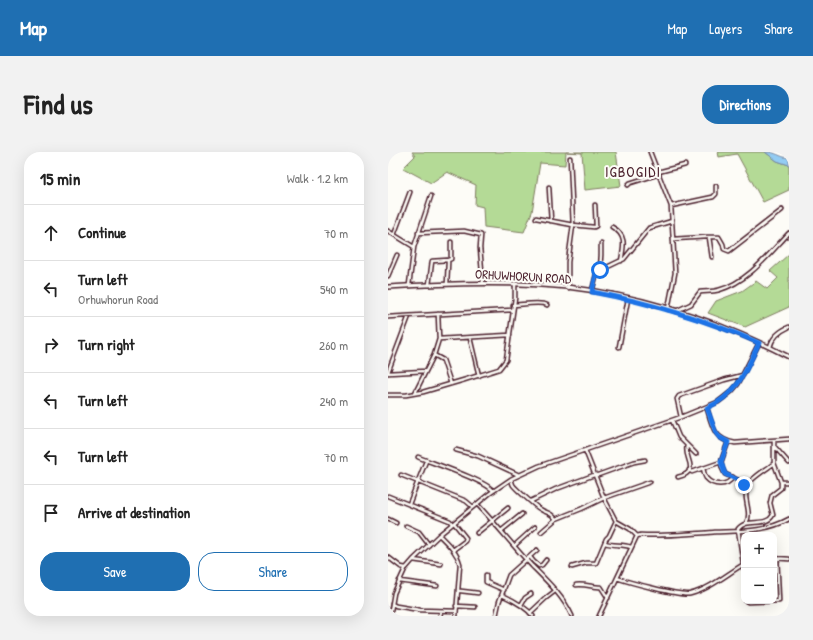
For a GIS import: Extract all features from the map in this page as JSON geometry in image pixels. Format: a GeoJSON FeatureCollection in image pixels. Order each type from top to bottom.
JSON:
{"type":"FeatureCollection","features":[{"type":"Feature","properties":{"kind":"street"},"geometry":{"type":"LineString","coordinates":[[650,152],[671,206],[675,273],[668,309]]}},
{"type":"Feature","properties":{"kind":"street"},"geometry":{"type":"LineString","coordinates":[[568,288],[568,262],[573,225],[570,158]]}},
{"type":"Feature","properties":{"kind":"street"},"geometry":{"type":"LineString","coordinates":[[628,185],[658,173],[685,165]]}},
{"type":"Feature","properties":{"kind":"street"},"geometry":{"type":"LineString","coordinates":[[671,206],[713,197],[716,194],[716,186]]}},
{"type":"Feature","properties":{"kind":"street"},"geometry":{"type":"LineString","coordinates":[[550,188],[551,221]]}},
{"type":"Feature","properties":{"kind":"street"},"geometry":{"type":"LineString","coordinates":[[394,235],[410,192]]}},
{"type":"Feature","properties":{"kind":"street"},"geometry":{"type":"LineString","coordinates":[[409,286],[414,247],[431,196]]}},
{"type":"Feature","properties":{"kind":"street"},"geometry":{"type":"LineString","coordinates":[[536,218],[573,225],[594,227],[596,226],[595,205]]}},
{"type":"Feature","properties":{"kind":"street"},"geometry":{"type":"LineString","coordinates":[[673,239],[709,237],[719,238],[724,249],[729,250],[782,210]]}},
{"type":"Feature","properties":{"kind":"street"},"geometry":{"type":"LineString","coordinates":[[592,292],[596,274],[600,270],[621,262],[652,226],[672,221]]}},
{"type":"Feature","properties":{"kind":"street"},"geometry":{"type":"LineString","coordinates":[[612,227],[620,232],[622,237],[623,246],[621,262]]}},
{"type":"Feature","properties":{"kind":"street"},"geometry":{"type":"LineString","coordinates":[[388,231],[414,247]]}},
{"type":"Feature","properties":{"kind":"street"},"geometry":{"type":"LineString","coordinates":[[418,233],[464,231],[481,235],[480,248],[483,283]]}},
{"type":"Feature","properties":{"kind":"street"},"geometry":{"type":"LineString","coordinates":[[676,311],[691,304],[700,292],[718,291],[736,283],[751,272],[789,234]]}},
{"type":"Feature","properties":{"kind":"street"},"geometry":{"type":"LineString","coordinates":[[709,237],[712,257]]}},
{"type":"Feature","properties":{"kind":"street"},"geometry":{"type":"LineString","coordinates":[[447,284],[448,260],[451,259],[451,242]]}},
{"type":"Feature","properties":{"kind":"street"},"geometry":{"type":"LineString","coordinates":[[600,270],[602,255],[601,244]]}},
{"type":"Feature","properties":{"kind":"street"},"geometry":{"type":"LineString","coordinates":[[388,276],[397,255]]}},
{"type":"Feature","properties":{"kind":"street"},"geometry":{"type":"LineString","coordinates":[[429,285],[432,261],[448,260]]}},
{"type":"Feature","properties":{"kind":"street","name":"ORHUWHORUN ROAD"},"geometry":{"type":"LineString","coordinates":[[388,287],[483,283],[568,288],[592,292],[676,311],[711,323],[770,347],[789,357]]}},
{"type":"Feature","properties":{"kind":"street"},"geometry":{"type":"LineString","coordinates":[[388,395],[420,392],[499,369],[504,364],[508,352],[515,284]]}},
{"type":"Feature","properties":{"kind":"street"},"geometry":{"type":"LineString","coordinates":[[620,347],[628,299]]}},
{"type":"Feature","properties":{"kind":"street"},"geometry":{"type":"LineString","coordinates":[[513,305],[538,303],[544,303],[547,305]]}},
{"type":"Feature","properties":{"kind":"street"},"geometry":{"type":"LineString","coordinates":[[388,317],[512,310]]}},
{"type":"Feature","properties":{"kind":"street"},"geometry":{"type":"LineString","coordinates":[[415,393],[434,355],[439,339],[438,314]]}},
{"type":"Feature","properties":{"kind":"street"},"geometry":{"type":"LineString","coordinates":[[409,316],[388,372],[426,371]]}},
{"type":"Feature","properties":{"kind":"street"},"geometry":{"type":"LineString","coordinates":[[770,347],[772,340],[783,330],[789,327]]}},
{"type":"Feature","properties":{"kind":"street"},"geometry":{"type":"LineString","coordinates":[[439,339],[510,335]]}},
{"type":"Feature","properties":{"kind":"street"},"geometry":{"type":"LineString","coordinates":[[470,338],[479,376]]}},
{"type":"Feature","properties":{"kind":"street"},"geometry":{"type":"LineString","coordinates":[[390,616],[399,581],[405,569],[439,535],[493,491],[512,479],[539,466],[707,408],[718,402],[732,391],[744,374],[759,343]]}},
{"type":"Feature","properties":{"kind":"street"},"geometry":{"type":"LineString","coordinates":[[434,355],[443,360],[451,384]]}},
{"type":"Feature","properties":{"kind":"street"},"geometry":{"type":"LineString","coordinates":[[681,417],[677,399],[679,396],[744,374]]}},
{"type":"Feature","properties":{"kind":"street"},"geometry":{"type":"LineString","coordinates":[[418,387],[420,392]]}},
{"type":"Feature","properties":{"kind":"street"},"geometry":{"type":"LineString","coordinates":[[707,408],[716,433],[719,437],[728,442],[735,443],[789,439]]}},
{"type":"Feature","properties":{"kind":"street"},"geometry":{"type":"LineString","coordinates":[[672,420],[678,437],[696,454]]}},
{"type":"Feature","properties":{"kind":"street"},"geometry":{"type":"LineString","coordinates":[[741,548],[738,531],[740,526],[765,522],[772,517],[772,495],[781,488],[781,482],[774,463],[774,441]]}},
{"type":"Feature","properties":{"kind":"street"},"geometry":{"type":"LineString","coordinates":[[728,442],[721,462],[725,474],[742,482],[747,489]]}},
{"type":"Feature","properties":{"kind":"street"},"geometry":{"type":"LineString","coordinates":[[678,477],[686,475],[689,470],[690,464],[686,451],[687,446]]}},
{"type":"Feature","properties":{"kind":"street"},"geometry":{"type":"LineString","coordinates":[[774,446],[789,463]]}},
{"type":"Feature","properties":{"kind":"street"},"geometry":{"type":"LineString","coordinates":[[456,450],[478,456],[520,475]]}},
{"type":"Feature","properties":{"kind":"street"},"geometry":{"type":"LineString","coordinates":[[585,450],[604,498],[616,521],[630,529],[637,536]]}},
{"type":"Feature","properties":{"kind":"street"},"geometry":{"type":"LineString","coordinates":[[418,457],[476,480],[489,486],[493,491]]}},
{"type":"Feature","properties":{"kind":"street"},"geometry":{"type":"LineString","coordinates":[[531,501],[556,489],[594,475],[645,460]]}},
{"type":"Feature","properties":{"kind":"street"},"geometry":{"type":"LineString","coordinates":[[409,504],[419,482],[426,461]]}},
{"type":"Feature","properties":{"kind":"street"},"geometry":{"type":"LineString","coordinates":[[689,470],[692,472],[721,462]]}},
{"type":"Feature","properties":{"kind":"street"},"geometry":{"type":"LineString","coordinates":[[746,524],[749,517],[747,489],[753,480],[774,463]]}},
{"type":"Feature","properties":{"kind":"street"},"geometry":{"type":"LineString","coordinates":[[704,468],[706,478],[712,484],[722,484],[730,481],[732,477]]}},
{"type":"Feature","properties":{"kind":"street"},"geometry":{"type":"LineString","coordinates":[[401,475],[466,500],[473,508]]}},
{"type":"Feature","properties":{"kind":"street"},"geometry":{"type":"LineString","coordinates":[[512,479],[514,486],[540,510],[548,512],[556,519]]}},
{"type":"Feature","properties":{"kind":"street"},"geometry":{"type":"LineString","coordinates":[[541,532],[556,519],[604,498],[650,482]]}},
{"type":"Feature","properties":{"kind":"street"},"geometry":{"type":"LineString","coordinates":[[781,482],[789,482]]}},
{"type":"Feature","properties":{"kind":"street"},"geometry":{"type":"LineString","coordinates":[[388,496],[450,521],[466,538],[465,541],[453,550]]}},
{"type":"Feature","properties":{"kind":"street"},"geometry":{"type":"LineString","coordinates":[[477,504],[493,520],[526,560],[547,581],[563,600],[572,616]]}},
{"type":"Feature","properties":{"kind":"street"},"geometry":{"type":"LineString","coordinates":[[477,533],[508,508]]}},
{"type":"Feature","properties":{"kind":"street"},"geometry":{"type":"LineString","coordinates":[[501,531],[522,514]]}},
{"type":"Feature","properties":{"kind":"street"},"geometry":{"type":"LineString","coordinates":[[637,536],[669,536],[770,528],[789,519]]}},
{"type":"Feature","properties":{"kind":"street"},"geometry":{"type":"LineString","coordinates":[[388,520],[396,523]]}},
{"type":"Feature","properties":{"kind":"street"},"geometry":{"type":"LineString","coordinates":[[572,567],[586,563],[596,563],[606,539],[616,521]]}},
{"type":"Feature","properties":{"kind":"street"},"geometry":{"type":"LineString","coordinates":[[406,526],[419,532],[429,545]]}},
{"type":"Feature","properties":{"kind":"street"},"geometry":{"type":"LineString","coordinates":[[514,546],[535,527]]}},
{"type":"Feature","properties":{"kind":"street"},"geometry":{"type":"LineString","coordinates":[[439,535],[453,550],[458,557],[460,564],[456,616]]}},
{"type":"Feature","properties":{"kind":"street"},"geometry":{"type":"LineString","coordinates":[[599,616],[637,536]]}},
{"type":"Feature","properties":{"kind":"street"},"geometry":{"type":"LineString","coordinates":[[605,544],[622,544],[632,547]]}},
{"type":"Feature","properties":{"kind":"street"},"geometry":{"type":"LineString","coordinates":[[496,616],[502,595],[512,571],[537,550]]}},
{"type":"Feature","properties":{"kind":"street"},"geometry":{"type":"LineString","coordinates":[[530,556],[539,566],[546,560]]}},
{"type":"Feature","properties":{"kind":"street"},"geometry":{"type":"LineString","coordinates":[[388,557],[405,569]]}},
{"type":"Feature","properties":{"kind":"street"},"geometry":{"type":"LineString","coordinates":[[777,558],[789,559]]}},
{"type":"Feature","properties":{"kind":"street"},"geometry":{"type":"LineString","coordinates":[[413,560],[441,564]]}},
{"type":"Feature","properties":{"kind":"street"},"geometry":{"type":"LineString","coordinates":[[617,578],[686,595],[707,587],[741,566]]}},
{"type":"Feature","properties":{"kind":"street"},"geometry":{"type":"LineString","coordinates":[[486,575],[486,582],[504,590]]}},
{"type":"Feature","properties":{"kind":"street"},"geometry":{"type":"LineString","coordinates":[[777,580],[779,602],[777,602]]}},
{"type":"Feature","properties":{"kind":"street"},"geometry":{"type":"LineString","coordinates":[[399,581],[437,586]]}},
{"type":"Feature","properties":{"kind":"street"},"geometry":{"type":"LineString","coordinates":[[576,585],[587,584],[595,587],[601,587],[608,598]]}},
{"type":"Feature","properties":{"kind":"street"},"geometry":{"type":"LineString","coordinates":[[458,591],[478,593]]}},
{"type":"Feature","properties":{"kind":"street"},"geometry":{"type":"LineString","coordinates":[[530,613],[555,592]]}},
{"type":"Feature","properties":{"kind":"street"},"geometry":{"type":"LineString","coordinates":[[521,605],[525,598],[531,594]]}},
{"type":"Feature","properties":{"kind":"street"},"geometry":{"type":"LineString","coordinates":[[502,595],[513,599],[533,616]]}},
{"type":"Feature","properties":{"kind":"street"},"geometry":{"type":"LineString","coordinates":[[392,604],[420,610],[456,611]]}},
{"type":"Feature","properties":{"kind":"street"},"geometry":{"type":"LineString","coordinates":[[456,606],[475,606]]}},
{"type":"Feature","properties":{"kind":"street"},"geometry":{"type":"LineString","coordinates":[[440,611],[440,616]]}},
{"type":"Feature","properties":{"kind":"green space"},"geometry":{"type":"Polygon","coordinates":[[[412,152],[566,152],[565,165],[540,163],[532,212],[524,232],[484,227],[483,207],[475,205],[476,185],[447,172],[431,183],[403,168],[415,156],[412,152]]]}},
{"type":"Feature","properties":{"kind":"green space"},"geometry":{"type":"Polygon","coordinates":[[[566,152],[616,152],[621,186],[585,190],[582,153],[566,152]]]}},
{"type":"Feature","properties":{"kind":"green space"},"geometry":{"type":"Polygon","coordinates":[[[718,152],[765,152],[777,161],[789,165],[789,190],[763,202],[737,154],[719,157],[718,152]]]}},
{"type":"Feature","properties":{"kind":"green space"},"geometry":{"type":"Polygon","coordinates":[[[789,254],[789,307],[745,327],[708,313],[716,301],[742,291],[756,281],[767,289],[778,278],[770,271],[789,254]]]}},
{"type":"Feature","properties":{"kind":"water"},"geometry":{"type":"Polygon","coordinates":[[[765,152],[789,158],[789,165],[777,161],[765,152]]]}},
{"type":"Feature","properties":{"kind":"district","name":"IGBOGIDI"},"geometry":{"type":"Point","coordinates":[633,172]}},
{"type":"Feature","properties":{"kind":"route"},"geometry":{"type":"LineString","coordinates":[[600,270],[596,274],[592,292],[620,297],[668,309],[711,323],[759,343],[738,384],[726,397],[707,408],[716,433],[719,437],[728,442],[721,462],[725,474],[742,482],[744,485]]}}]}
